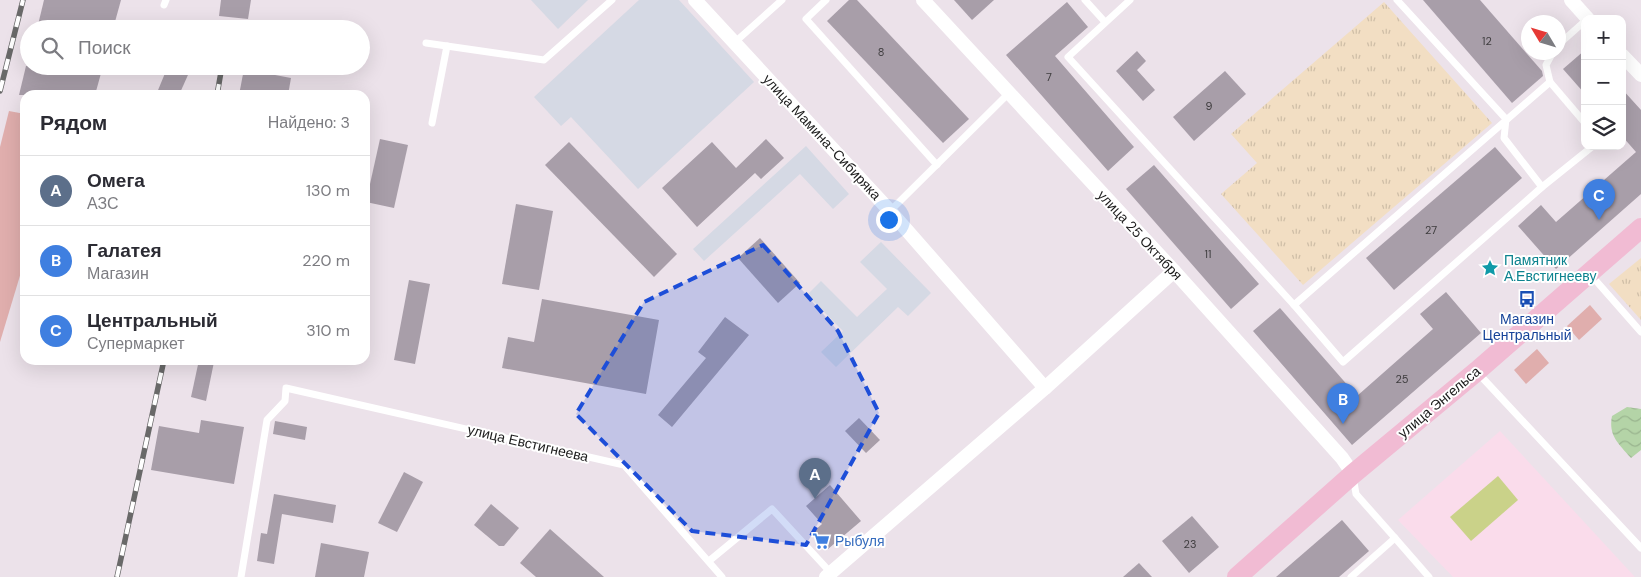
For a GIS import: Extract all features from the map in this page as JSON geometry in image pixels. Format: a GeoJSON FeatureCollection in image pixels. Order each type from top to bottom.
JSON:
{"type":"FeatureCollection","features":[{"type":"Feature","properties":{"kind":"main road","name":"улица Энгельса"},"geometry":{"type":"LineString","coordinates":[[1237,577],[1353,474],[1477,371],[1588,272],[1641,228]]}},
{"type":"Feature","properties":{"kind":"street","name":"улица Мамина-Сибиряка"},"geometry":{"type":"LineString","coordinates":[[695,0],[890,211],[1045,388]]}},
{"type":"Feature","properties":{"kind":"street","name":"улица 25 Октября"},"geometry":{"type":"LineString","coordinates":[[923,0],[1174,271],[1342,458],[1353,474]]}},
{"type":"Feature","properties":{"kind":"street"},"geometry":{"type":"LineString","coordinates":[[1571,0],[1584,15]]}},
{"type":"Feature","properties":{"kind":"street"},"geometry":{"type":"LineString","coordinates":[[1626,59],[1641,75]]}},
{"type":"Feature","properties":{"kind":"street"},"geometry":{"type":"LineString","coordinates":[[828,575],[1045,388],[1174,271]]}},
{"type":"Feature","properties":{"kind":"lane"},"geometry":{"type":"LineString","coordinates":[[426,43],[544,60],[612,0]]}},
{"type":"Feature","properties":{"kind":"lane"},"geometry":{"type":"LineString","coordinates":[[734,43],[782,0]]}},
{"type":"Feature","properties":{"kind":"lane"},"geometry":{"type":"LineString","coordinates":[[826,0],[806,19],[937,165]]}},
{"type":"Feature","properties":{"kind":"lane"},"geometry":{"type":"LineString","coordinates":[[1085,0],[1105,22]]}},
{"type":"Feature","properties":{"kind":"lane"},"geometry":{"type":"LineString","coordinates":[[1130,0],[1068,57],[1294,305],[1343,362],[1542,187],[1588,150]]}},
{"type":"Feature","properties":{"kind":"lane"},"geometry":{"type":"LineString","coordinates":[[1398,0],[1506,119],[1504,138],[1542,187]]}},
{"type":"Feature","properties":{"kind":"lane"},"geometry":{"type":"LineString","coordinates":[[1566,38],[1581,25]]}},
{"type":"Feature","properties":{"kind":"lane"},"geometry":{"type":"LineString","coordinates":[[432,123],[447,46]]}},
{"type":"Feature","properties":{"kind":"lane"},"geometry":{"type":"LineString","coordinates":[[1549,60],[1546,65],[1550,82],[1581,118]]}},
{"type":"Feature","properties":{"kind":"lane"},"geometry":{"type":"LineString","coordinates":[[1294,305],[1550,82]]}},
{"type":"Feature","properties":{"kind":"lane"},"geometry":{"type":"LineString","coordinates":[[890,211],[1009,93]]}},
{"type":"Feature","properties":{"kind":"lane"},"geometry":{"type":"LineString","coordinates":[[1588,272],[1641,332]]}},
{"type":"Feature","properties":{"kind":"lane"},"geometry":{"type":"LineString","coordinates":[[1477,371],[1641,548]]}},
{"type":"Feature","properties":{"kind":"lane","name":"улица Евстигнеева"},"geometry":{"type":"LineString","coordinates":[[241,577],[267,420],[285,401],[286,388],[624,466],[722,577]]}},
{"type":"Feature","properties":{"kind":"lane"},"geometry":{"type":"LineString","coordinates":[[1353,474],[1356,494],[1429,577]]}},
{"type":"Feature","properties":{"kind":"lane"},"geometry":{"type":"LineString","coordinates":[[709,561],[772,509],[828,575]]}},
{"type":"Feature","properties":{"kind":"lane"},"geometry":{"type":"LineString","coordinates":[[1351,577],[1395,538]]}},
{"type":"Feature","properties":{"kind":"highlighted area"},"geometry":{"type":"Polygon","coordinates":[[[763,245],[838,331],[879,413],[806,545],[692,531],[576,414],[644,302],[763,245]]]}},
{"type":"Feature","properties":{"kind":"shaded area"},"geometry":{"type":"Polygon","coordinates":[[[531,0],[588,0],[558,29],[531,0]]]}},
{"type":"Feature","properties":{"kind":"shaded area"},"geometry":{"type":"Polygon","coordinates":[[[639,0],[679,0],[754,82],[638,189],[571,117],[561,126],[534,97],[639,0]]]}},
{"type":"Feature","properties":{"kind":"shaded area"},"geometry":{"type":"Polygon","coordinates":[[[9,111],[20,113],[20,276],[0,342],[0,147],[9,111]]]}},
{"type":"Feature","properties":{"kind":"shaded area"},"geometry":{"type":"Polygon","coordinates":[[[806,146],[849,194],[833,209],[800,174],[704,261],[693,249],[806,146]]]}},
{"type":"Feature","properties":{"kind":"shaded area"},"geometry":{"type":"Polygon","coordinates":[[[881,242],[931,293],[908,316],[898,307],[836,367],[821,352],[843,331],[807,295],[821,281],[857,317],[887,289],[860,262],[881,242]]]}},
{"type":"Feature","properties":{"kind":"shaded area"},"geometry":{"type":"Polygon","coordinates":[[[1590,305],[1602,319],[1579,340],[1567,326],[1590,305]]]}},
{"type":"Feature","properties":{"kind":"shaded area"},"geometry":{"type":"Polygon","coordinates":[[[1537,349],[1549,363],[1526,384],[1514,370],[1537,349]]]}},
{"type":"Feature","properties":{"kind":"shaded area"},"geometry":{"type":"Polygon","coordinates":[[[1500,431],[1635,577],[1453,577],[1398,520],[1500,431]]]}},
{"type":"Feature","properties":{"kind":"shaded area"},"geometry":{"type":"Polygon","coordinates":[[[1498,476],[1518,500],[1471,541],[1450,517],[1498,476]]]}},
{"type":"Feature","properties":{"kind":"green space"},"geometry":{"type":"Polygon","coordinates":[[[1384,2],[1492,123],[1303,285],[1221,194],[1257,163],[1231,134],[1384,2]]]}},
{"type":"Feature","properties":{"kind":"green space"},"geometry":{"type":"Polygon","coordinates":[[[1641,258],[1641,320],[1609,284],[1641,258]]]}},
{"type":"Feature","properties":{"kind":"water"},"geometry":{"type":"Polygon","coordinates":[[[1627,407],[1641,409],[1641,450],[1631,458],[1613,434],[1611,423],[1612,416],[1627,407]]]}},
{"type":"Feature","properties":{"kind":"building"},"geometry":{"type":"Polygon","coordinates":[[[44,0],[121,0],[115,20],[39,20],[44,0]]]}},
{"type":"Feature","properties":{"kind":"building"},"geometry":{"type":"Polygon","coordinates":[[[221,0],[251,0],[248,19],[219,16],[221,0]]]}},
{"type":"Feature","properties":{"kind":"building"},"geometry":{"type":"Polygon","coordinates":[[[849,0],[857,0],[969,119],[943,143],[827,21],[849,0]]]}},
{"type":"Feature","properties":{"kind":"building"},"geometry":{"type":"Polygon","coordinates":[[[954,0],[994,0],[972,20],[954,0]]]}},
{"type":"Feature","properties":{"kind":"building"},"geometry":{"type":"Polygon","coordinates":[[[1423,0],[1480,0],[1521,47],[1521,60],[1532,60],[1542,71],[1543,76],[1512,103],[1423,0]]]}},
{"type":"Feature","properties":{"kind":"building"},"geometry":{"type":"Polygon","coordinates":[[[1067,2],[1088,27],[1055,56],[1134,147],[1108,171],[1006,55],[1067,2]]]}},
{"type":"Feature","properties":{"kind":"building"},"geometry":{"type":"Polygon","coordinates":[[[1137,51],[1146,61],[1137,70],[1155,90],[1143,101],[1116,71],[1137,51]]]}},
{"type":"Feature","properties":{"kind":"building"},"geometry":{"type":"Polygon","coordinates":[[[1581,53],[1581,89],[1563,69],[1581,53]]]}},
{"type":"Feature","properties":{"kind":"building"},"geometry":{"type":"Polygon","coordinates":[[[1225,71],[1246,94],[1194,141],[1173,117],[1225,71]]]}},
{"type":"Feature","properties":{"kind":"building"},"geometry":{"type":"Polygon","coordinates":[[[24,75],[101,75],[96,90],[20,90],[24,75]]]}},
{"type":"Feature","properties":{"kind":"building"},"geometry":{"type":"Polygon","coordinates":[[[164,75],[188,75],[181,90],[158,90],[164,75]]]}},
{"type":"Feature","properties":{"kind":"building"},"geometry":{"type":"Polygon","coordinates":[[[243,75],[275,75],[291,78],[289,90],[240,90],[243,75]]]}},
{"type":"Feature","properties":{"kind":"building"},"geometry":{"type":"Polygon","coordinates":[[[1626,93],[1641,110],[1641,194],[1556,269],[1518,226],[1541,205],[1556,222],[1636,152],[1626,141],[1626,93]]]}},
{"type":"Feature","properties":{"kind":"building"},"geometry":{"type":"Polygon","coordinates":[[[380,139],[408,145],[394,208],[370,203],[370,184],[380,139]]]}},
{"type":"Feature","properties":{"kind":"building"},"geometry":{"type":"Polygon","coordinates":[[[766,139],[784,158],[761,179],[755,173],[697,227],[662,188],[712,142],[736,168],[766,139]]]}},
{"type":"Feature","properties":{"kind":"building"},"geometry":{"type":"Polygon","coordinates":[[[569,142],[677,254],[654,277],[545,165],[569,142]]]}},
{"type":"Feature","properties":{"kind":"building"},"geometry":{"type":"Polygon","coordinates":[[[1495,147],[1522,178],[1394,290],[1366,258],[1495,147]]]}},
{"type":"Feature","properties":{"kind":"building"},"geometry":{"type":"Polygon","coordinates":[[[1154,165],[1259,284],[1231,309],[1126,189],[1154,165]]]}},
{"type":"Feature","properties":{"kind":"building"},"geometry":{"type":"Polygon","coordinates":[[[516,204],[553,211],[539,290],[502,284],[516,204]]]}},
{"type":"Feature","properties":{"kind":"building"},"geometry":{"type":"Polygon","coordinates":[[[760,238],[800,283],[778,303],[738,258],[760,238]]]}},
{"type":"Feature","properties":{"kind":"building"},"geometry":{"type":"Polygon","coordinates":[[[409,280],[430,284],[415,364],[394,360],[409,280]]]}},
{"type":"Feature","properties":{"kind":"building"},"geometry":{"type":"Polygon","coordinates":[[[1446,292],[1481,333],[1352,445],[1253,331],[1280,308],[1357,396],[1433,329],[1420,314],[1446,292]]]}},
{"type":"Feature","properties":{"kind":"building"},"geometry":{"type":"Polygon","coordinates":[[[542,299],[659,320],[646,394],[502,368],[508,337],[534,342],[542,299]]]}},
{"type":"Feature","properties":{"kind":"building"},"geometry":{"type":"Polygon","coordinates":[[[725,317],[749,335],[672,427],[658,415],[706,358],[698,352],[725,317]]]}},
{"type":"Feature","properties":{"kind":"building"},"geometry":{"type":"Polygon","coordinates":[[[198,365],[213,365],[206,401],[191,397],[198,365]]]}},
{"type":"Feature","properties":{"kind":"building"},"geometry":{"type":"Polygon","coordinates":[[[859,418],[880,440],[866,453],[845,431],[859,418]]]}},
{"type":"Feature","properties":{"kind":"building"},"geometry":{"type":"Polygon","coordinates":[[[201,420],[244,427],[234,484],[151,470],[159,426],[199,433],[201,420]]]}},
{"type":"Feature","properties":{"kind":"building"},"geometry":{"type":"Polygon","coordinates":[[[275,421],[307,427],[305,440],[273,434],[275,421]]]}},
{"type":"Feature","properties":{"kind":"building"},"geometry":{"type":"Polygon","coordinates":[[[404,472],[423,482],[397,532],[378,523],[404,472]]]}},
{"type":"Feature","properties":{"kind":"building"},"geometry":{"type":"Polygon","coordinates":[[[830,485],[861,521],[828,549],[813,532],[822,524],[806,506],[830,485]]]}},
{"type":"Feature","properties":{"kind":"building"},"geometry":{"type":"Polygon","coordinates":[[[274,494],[336,505],[333,523],[282,514],[274,564],[257,561],[261,533],[267,534],[274,494]]]}},
{"type":"Feature","properties":{"kind":"building"},"geometry":{"type":"Polygon","coordinates":[[[491,504],[519,528],[504,546],[499,546],[474,525],[491,504]]]}},
{"type":"Feature","properties":{"kind":"building"},"geometry":{"type":"Polygon","coordinates":[[[1192,516],[1219,547],[1189,573],[1162,541],[1192,516]]]}},
{"type":"Feature","properties":{"kind":"building"},"geometry":{"type":"Polygon","coordinates":[[[1342,520],[1369,551],[1339,577],[1276,577],[1342,520]]]}},
{"type":"Feature","properties":{"kind":"building"},"geometry":{"type":"Polygon","coordinates":[[[550,529],[604,577],[536,577],[520,563],[550,529]]]}},
{"type":"Feature","properties":{"kind":"building"},"geometry":{"type":"Polygon","coordinates":[[[321,543],[369,552],[364,577],[315,577],[321,543]]]}},
{"type":"Feature","properties":{"kind":"building"},"geometry":{"type":"Polygon","coordinates":[[[1139,563],[1152,577],[1123,577],[1139,563]]]}},
{"type":"Feature","properties":{"kind":"railway"},"geometry":{"type":"LineString","coordinates":[[0,91],[23,0]]}},
{"type":"Feature","properties":{"kind":"railway"},"geometry":{"type":"LineString","coordinates":[[218,90],[220,75]]}},
{"type":"Feature","properties":{"kind":"railway"},"geometry":{"type":"LineString","coordinates":[[117,577],[163,365]]}},
{"type":"Feature","properties":{"kind":"place","name":"Центральный"},"geometry":{"type":"Point","coordinates":[1599,220]}},
{"type":"Feature","properties":{"kind":"place","name":"Памятник А.Евстигнееву"},"geometry":{"type":"Point","coordinates":[1490,268]}},
{"type":"Feature","properties":{"kind":"place","name":"Магазин Центральный"},"geometry":{"type":"Point","coordinates":[1527,299]}},
{"type":"Feature","properties":{"kind":"place","name":"Галатея"},"geometry":{"type":"Point","coordinates":[1343,424]}},
{"type":"Feature","properties":{"kind":"place","name":"Омега"},"geometry":{"type":"Point","coordinates":[815,499]}},
{"type":"Feature","properties":{"kind":"place","name":"Рыбуля"},"geometry":{"type":"Point","coordinates":[821,541]}}]}
